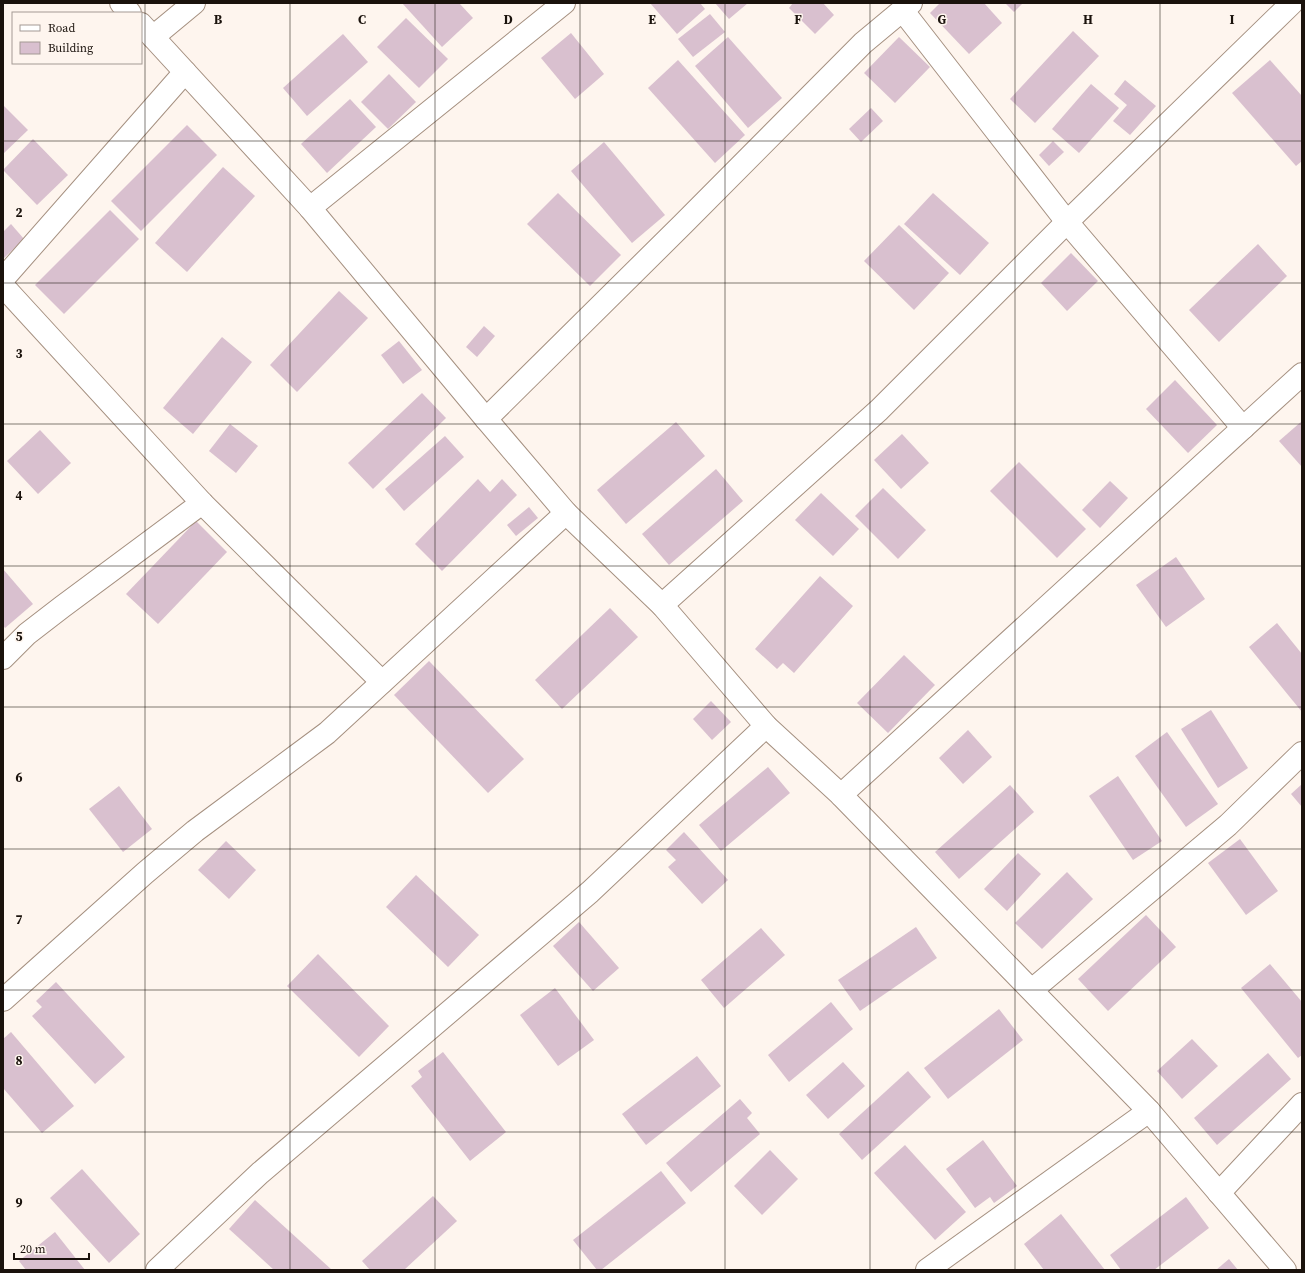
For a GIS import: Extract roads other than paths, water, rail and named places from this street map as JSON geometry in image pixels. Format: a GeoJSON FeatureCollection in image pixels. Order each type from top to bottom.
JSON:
{"type":"FeatureCollection","features":[{"type":"Feature","properties":{"kind":"street"},"geometry":{"type":"LineString","coordinates":[[121,3],[129,12]]}},
{"type":"Feature","properties":{"kind":"street"},"geometry":{"type":"LineString","coordinates":[[194,3],[147,30],[310,208],[486,420],[566,513],[662,605],[766,726],[841,795],[1149,1111],[1285,1270]]}},
{"type":"Feature","properties":{"kind":"street"},"geometry":{"type":"LineString","coordinates":[[310,208],[564,3]]}},
{"type":"Feature","properties":{"kind":"street"},"geometry":{"type":"LineString","coordinates":[[662,605],[879,410],[1067,222],[1292,3]]}},
{"type":"Feature","properties":{"kind":"street"},"geometry":{"type":"LineString","coordinates":[[486,420],[863,43],[907,7],[1067,222],[1243,428]]}},
{"type":"Feature","properties":{"kind":"street"},"geometry":{"type":"LineString","coordinates":[[3,279],[185,72]]}},
{"type":"Feature","properties":{"kind":"street"},"geometry":{"type":"LineString","coordinates":[[3,286],[202,504],[382,682]]}},
{"type":"Feature","properties":{"kind":"street"},"geometry":{"type":"LineString","coordinates":[[841,795],[1302,374]]}},
{"type":"Feature","properties":{"kind":"street"},"geometry":{"type":"LineString","coordinates":[[3,658],[27,634],[202,504]]}},
{"type":"Feature","properties":{"kind":"street"},"geometry":{"type":"LineString","coordinates":[[3,1000],[156,863],[195,831],[327,733],[566,513]]}},
{"type":"Feature","properties":{"kind":"street"},"geometry":{"type":"LineString","coordinates":[[157,1270],[260,1173],[590,892],[766,726]]}},
{"type":"Feature","properties":{"kind":"street"},"geometry":{"type":"LineString","coordinates":[[1032,990],[1228,824],[1302,753]]}},
{"type":"Feature","properties":{"kind":"street"},"geometry":{"type":"LineString","coordinates":[[1219,1193],[1302,1104]]}},
{"type":"Feature","properties":{"kind":"street"},"geometry":{"type":"LineString","coordinates":[[927,1270],[1149,1111]]}}]}
